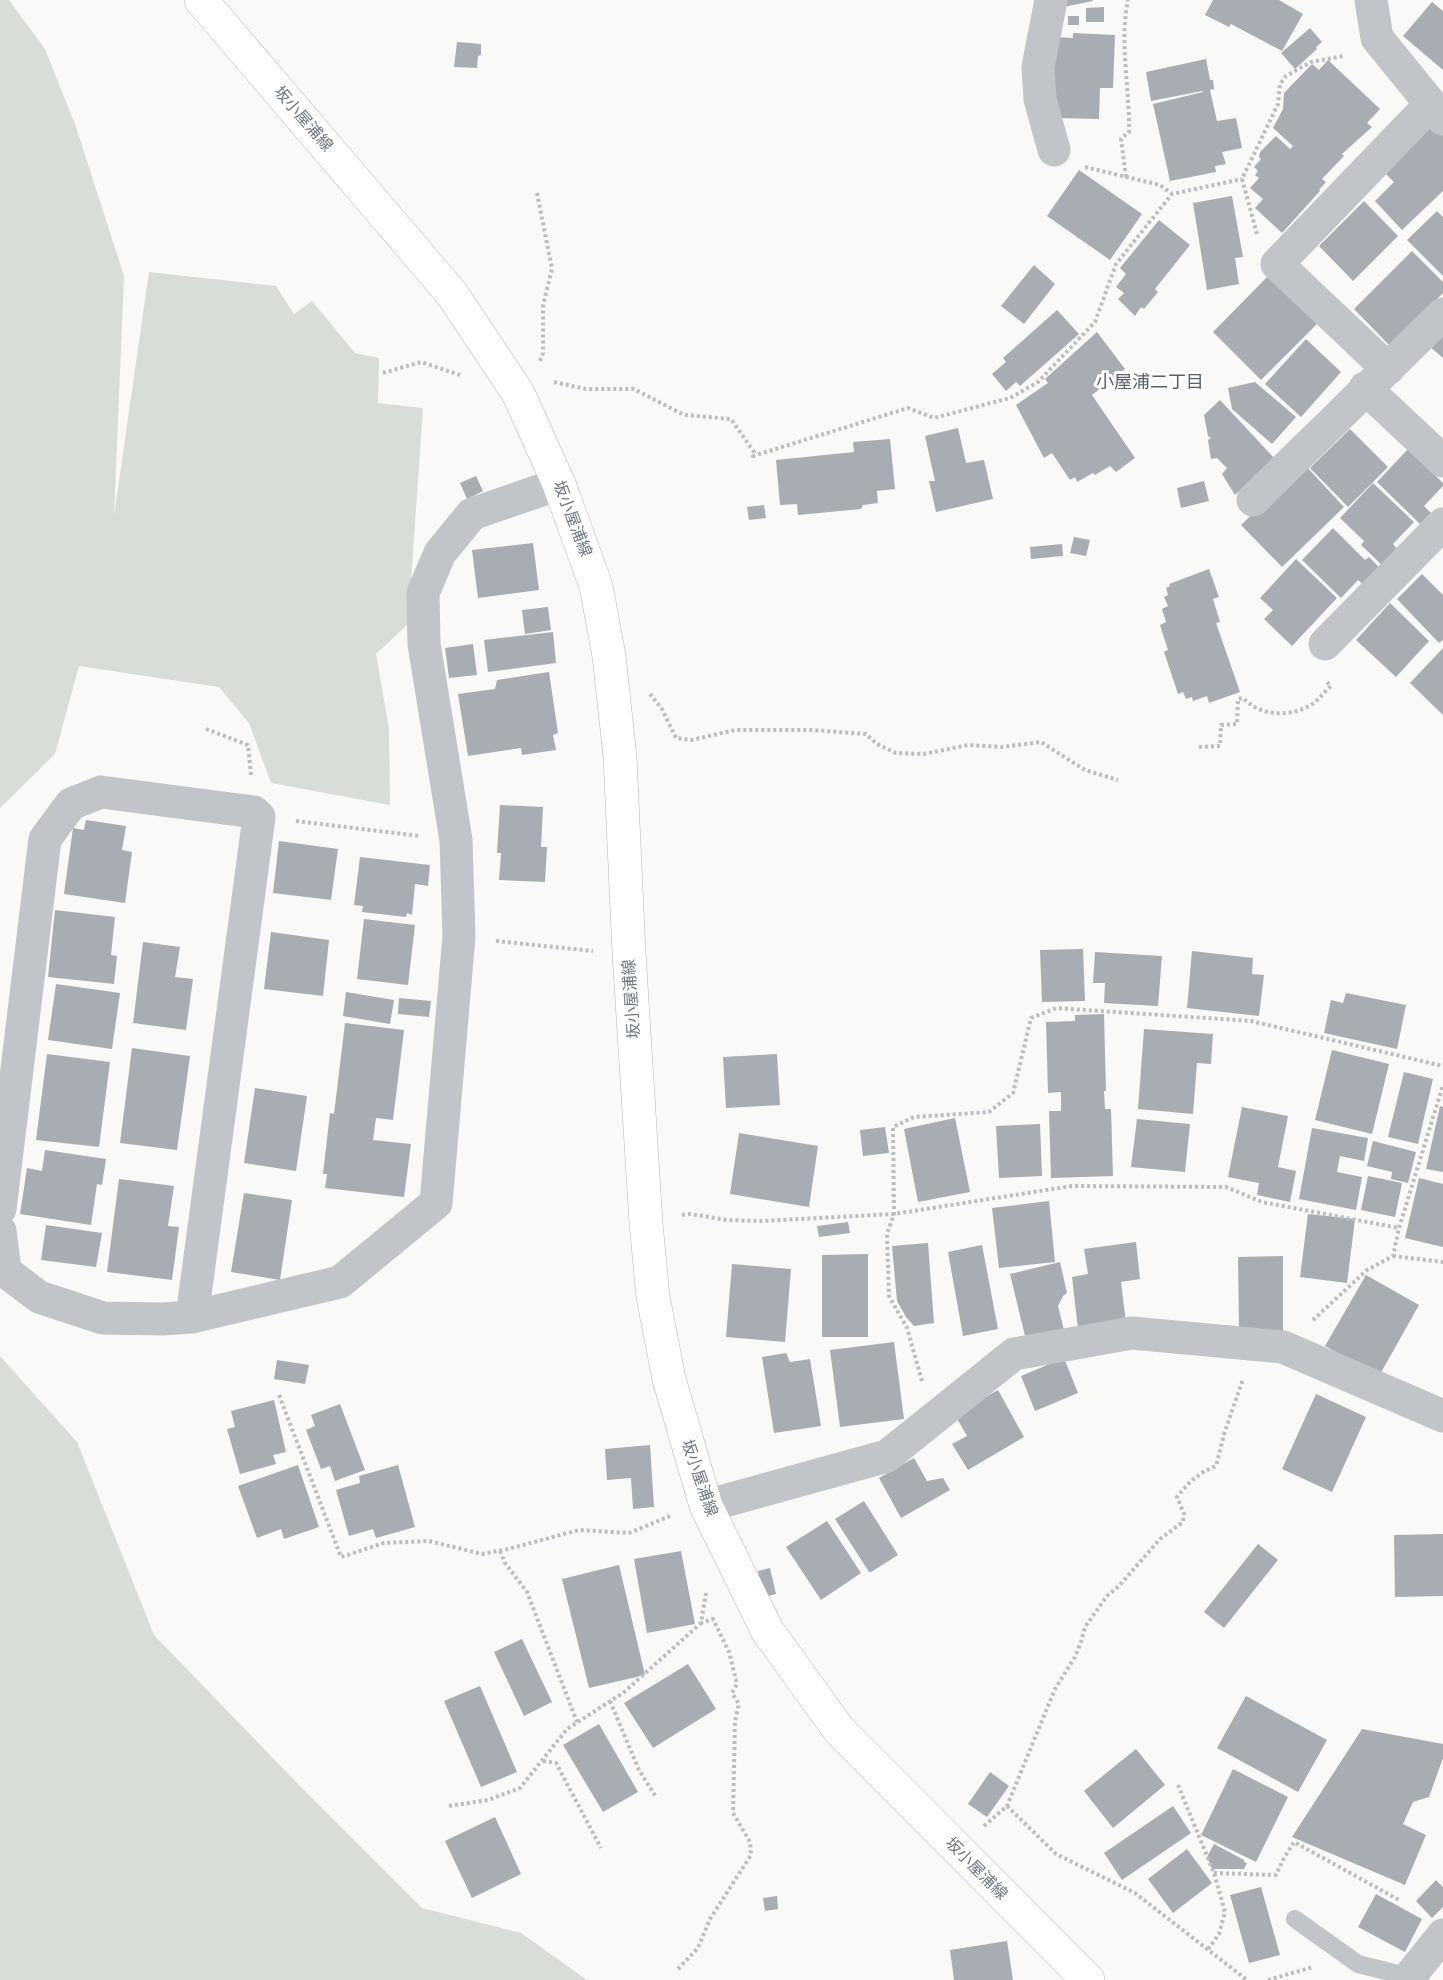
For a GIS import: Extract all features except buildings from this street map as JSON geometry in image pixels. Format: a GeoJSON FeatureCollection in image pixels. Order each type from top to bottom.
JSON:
{"type":"FeatureCollection","features":[{"type":"Feature","properties":{"kind":"main road","name":"坂小屋浦線"},"geometry":{"type":"LineString","coordinates":[[201,0],[452,294],[518,393],[559,484],[597,586],[610,667],[620,757],[629,953],[653,1298],[669,1379],[706,1506],[767,1630],[839,1730],[1088,1980]]}},
{"type":"Feature","properties":{"kind":"street"},"geometry":{"type":"LineString","coordinates":[[1051,0],[1038,67],[1040,99],[1054,150]]}},
{"type":"Feature","properties":{"kind":"street"},"geometry":{"type":"LineString","coordinates":[[1371,0],[1377,38],[1437,112],[1277,264],[1377,379],[1443,462]]}},
{"type":"Feature","properties":{"kind":"street"},"geometry":{"type":"LineString","coordinates":[[1253,500],[1443,314]]}},
{"type":"Feature","properties":{"kind":"street"},"geometry":{"type":"LineString","coordinates":[[0,1231],[5,1271],[39,1297],[103,1318],[192,1317],[340,1282],[436,1203],[459,936],[456,840],[424,644],[423,592],[440,553],[472,514],[559,484]]}},
{"type":"Feature","properties":{"kind":"street"},"geometry":{"type":"LineString","coordinates":[[1325,644],[1443,524]]}},
{"type":"Feature","properties":{"kind":"street"},"geometry":{"type":"LineString","coordinates":[[0,1209],[45,839],[71,804],[101,792],[256,814],[192,1317]]}},
{"type":"Feature","properties":{"kind":"street"},"geometry":{"type":"LineString","coordinates":[[706,1506],[887,1456],[1014,1354],[1132,1333],[1283,1347],[1443,1416]]}},
{"type":"Feature","properties":{"kind":"street"},"geometry":{"type":"LineString","coordinates":[[1408,1978],[1443,1935]]}},
{"type":"Feature","properties":{"kind":"lane"},"geometry":{"type":"LineString","coordinates":[[1295,1919],[1358,1964],[1408,1978]]}},
{"type":"Feature","properties":{"kind":"path"},"geometry":{"type":"LineString","coordinates":[[1126,177],[1120,139],[1129,132],[1130,112],[1125,77],[1124,28],[1128,0]]}},
{"type":"Feature","properties":{"kind":"path"},"geometry":{"type":"LineString","coordinates":[[1277,264],[1259,240],[1242,179],[1278,104],[1280,84],[1286,76],[1311,62],[1347,56],[1377,38]]}},
{"type":"Feature","properties":{"kind":"path"},"geometry":{"type":"LineString","coordinates":[[1119,176],[1160,185],[1172,194]]}},
{"type":"Feature","properties":{"kind":"path"},"geometry":{"type":"LineString","coordinates":[[545,380],[586,389],[634,389],[684,415],[731,419],[754,452],[753,456],[908,408],[934,418],[1010,398],[1038,382],[1095,322],[1116,264],[1172,194],[1242,179]]}},
{"type":"Feature","properties":{"kind":"path"},"geometry":{"type":"LineString","coordinates":[[537,193],[552,268],[543,305],[543,353],[537,370]]}},
{"type":"Feature","properties":{"kind":"path"},"geometry":{"type":"LineString","coordinates":[[383,373],[421,362],[470,378]]}},
{"type":"Feature","properties":{"kind":"path"},"geometry":{"type":"LineString","coordinates":[[1199,747],[1220,746],[1221,725],[1237,724],[1238,699],[1243,698],[1249,705],[1262,712],[1277,713],[1293,712],[1313,703],[1331,686],[1321,677],[1330,657],[1325,644]]}},
{"type":"Feature","properties":{"kind":"path"},"geometry":{"type":"LineString","coordinates":[[206,729],[248,745],[256,814],[456,840]]}},
{"type":"Feature","properties":{"kind":"path"},"geometry":{"type":"LineString","coordinates":[[676,738],[692,740],[735,729],[813,730],[866,734],[877,744],[896,753],[924,754],[968,744],[1002,747],[1041,742],[1085,770],[1118,780]]}},
{"type":"Feature","properties":{"kind":"path"},"geometry":{"type":"LineString","coordinates":[[491,941],[593,951]]}},
{"type":"Feature","properties":{"kind":"path"},"geometry":{"type":"LineString","coordinates":[[933,1420],[907,1328],[889,1296],[887,1234],[894,1214],[893,1127],[914,1117],[989,1112],[1013,1093],[1031,1018],[1056,1008],[1251,1021],[1443,1066]]}},
{"type":"Feature","properties":{"kind":"path"},"geometry":{"type":"LineString","coordinates":[[1393,1256],[1399,1228],[1443,1085]]}},
{"type":"Feature","properties":{"kind":"path"},"geometry":{"type":"LineString","coordinates":[[646,1223],[690,1214],[727,1220],[762,1221],[894,1214],[1072,1186],[1226,1187],[1262,1202],[1399,1228]]}},
{"type":"Feature","properties":{"kind":"path"},"geometry":{"type":"LineString","coordinates":[[1283,1347],[1367,1270],[1393,1256],[1443,1262]]}},
{"type":"Feature","properties":{"kind":"path"},"geometry":{"type":"LineString","coordinates":[[957,1850],[1007,1806],[1055,1689],[1081,1642],[1085,1627],[1107,1596],[1119,1586],[1160,1539],[1183,1522],[1184,1514],[1177,1497],[1189,1482],[1203,1471],[1216,1466],[1243,1378],[1235,1377]]}},
{"type":"Feature","properties":{"kind":"path"},"geometry":{"type":"LineString","coordinates":[[279,1395],[341,1557],[384,1543],[429,1541],[482,1554],[579,1530],[629,1533],[652,1522],[706,1506]]}},
{"type":"Feature","properties":{"kind":"path"},"geometry":{"type":"LineString","coordinates":[[500,1551],[505,1563],[527,1592],[577,1722]]}},
{"type":"Feature","properties":{"kind":"path"},"geometry":{"type":"LineString","coordinates":[[700,1623],[707,1594],[703,1584]]}},
{"type":"Feature","properties":{"kind":"path"},"geometry":{"type":"LineString","coordinates":[[449,1806],[488,1800],[520,1788],[567,1729],[623,1693],[700,1623],[713,1619],[729,1652],[737,1684],[732,1693],[739,1704],[735,1721],[733,1813],[750,1842],[751,1855],[710,1919],[698,1947],[678,1969]]}},
{"type":"Feature","properties":{"kind":"path"},"geometry":{"type":"LineString","coordinates":[[610,1701],[639,1770],[656,1797]]}},
{"type":"Feature","properties":{"kind":"path"},"geometry":{"type":"LineString","coordinates":[[542,1761],[556,1763],[601,1848]]}},
{"type":"Feature","properties":{"kind":"path"},"geometry":{"type":"LineString","coordinates":[[1178,1785],[1214,1873],[1225,1912],[1219,1934],[1207,1951]]}},
{"type":"Feature","properties":{"kind":"path"},"geometry":{"type":"LineString","coordinates":[[1007,1806],[1056,1854],[1135,1893],[1247,1980]]}},
{"type":"Feature","properties":{"kind":"path"},"geometry":{"type":"LineString","coordinates":[[1214,1873],[1276,1875],[1294,1842],[1401,1900]]}},
{"type":"Feature","properties":{"kind":"shaded area"},"geometry":{"type":"Polygon","coordinates":[[[0,0],[9,0],[45,49],[76,127],[124,276],[114,516],[149,272],[276,286],[294,314],[312,301],[355,353],[379,358],[378,403],[423,408],[408,624],[376,654],[389,729],[390,805],[271,783],[249,723],[219,687],[79,666],[55,754],[0,808],[0,0]]]}},
{"type":"Feature","properties":{"kind":"shaded area"},"geometry":{"type":"Polygon","coordinates":[[[0,1356],[77,1442],[154,1635],[422,1908],[521,1933],[587,1980],[0,1980],[0,1356]]]}},
{"type":"Feature","properties":{"kind":"district","name":"小屋浦二丁目"},"geometry":{"type":"Point","coordinates":[1150,383]}}]}
